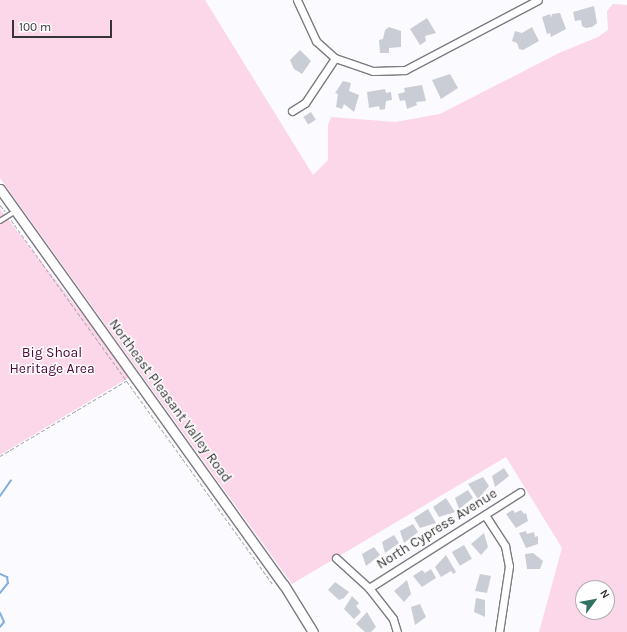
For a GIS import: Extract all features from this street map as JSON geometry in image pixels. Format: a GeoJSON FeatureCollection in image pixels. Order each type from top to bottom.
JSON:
{"type":"FeatureCollection","features":[{"type":"Feature","properties":{"kind":"street"},"geometry":{"type":"LineString","coordinates":[[297,0],[316,41],[335,58],[373,71],[405,70],[538,0]]}},
{"type":"Feature","properties":{"kind":"street"},"geometry":{"type":"LineString","coordinates":[[292,111],[305,103],[335,58]]}},
{"type":"Feature","properties":{"kind":"street","name":"Northeast Pleasant Valley Road"},"geometry":{"type":"LineString","coordinates":[[0,189],[12,214],[284,585],[313,632]]}},
{"type":"Feature","properties":{"kind":"street","name":"North Cypress Avenue"},"geometry":{"type":"LineString","coordinates":[[369,588],[520,492]]}},
{"type":"Feature","properties":{"kind":"street"},"geometry":{"type":"LineString","coordinates":[[485,515],[505,546],[509,566],[499,632]]}},
{"type":"Feature","properties":{"kind":"street"},"geometry":{"type":"LineString","coordinates":[[336,558],[369,588],[393,619],[397,632]]}},
{"type":"Feature","properties":{"kind":"lane"},"geometry":{"type":"LineString","coordinates":[[0,222],[12,214]]}},
{"type":"Feature","properties":{"kind":"path"},"geometry":{"type":"LineString","coordinates":[[0,205],[12,214],[127,381],[275,587]]}},
{"type":"Feature","properties":{"kind":"path"},"geometry":{"type":"LineString","coordinates":[[0,456],[127,381]]}},
{"type":"Feature","properties":{"kind":"green space"},"geometry":{"type":"Polygon","coordinates":[[[0,0],[205,0],[313,175],[328,160],[328,125],[331,117],[395,122],[440,114],[559,53],[598,37],[608,30],[607,11],[613,4],[627,5],[627,632],[539,632],[562,548],[506,457],[292,584],[0,178],[0,0]]]}},
{"type":"Feature","properties":{"kind":"green space","name":"Big Shoal Heritage Area"},"geometry":{"type":"Polygon","coordinates":[[[0,209],[131,376],[0,455],[0,209]]]}},
{"type":"Feature","properties":{"kind":"building"},"geometry":{"type":"Polygon","coordinates":[[[594,6],[597,23],[592,27],[586,28],[582,26],[581,20],[575,21],[573,12],[594,6]]]}},
{"type":"Feature","properties":{"kind":"building"},"geometry":{"type":"Polygon","coordinates":[[[560,13],[566,29],[551,37],[550,33],[547,34],[542,17],[550,14],[551,18],[552,14],[560,13]]]}},
{"type":"Feature","properties":{"kind":"building"},"geometry":{"type":"Polygon","coordinates":[[[427,18],[436,33],[425,36],[426,41],[420,45],[410,29],[427,18]]]}},
{"type":"Feature","properties":{"kind":"building"},"geometry":{"type":"Polygon","coordinates":[[[389,27],[401,31],[401,47],[389,48],[389,53],[380,53],[379,40],[383,39],[385,30],[389,27]]]}},
{"type":"Feature","properties":{"kind":"building"},"geometry":{"type":"Polygon","coordinates":[[[532,27],[539,41],[523,50],[519,49],[517,43],[512,41],[515,31],[522,33],[532,27]]]}},
{"type":"Feature","properties":{"kind":"building"},"geometry":{"type":"Polygon","coordinates":[[[300,50],[311,61],[302,74],[294,69],[290,60],[300,50]]]}},
{"type":"Feature","properties":{"kind":"building"},"geometry":{"type":"Polygon","coordinates":[[[450,74],[458,88],[441,99],[432,80],[450,74]]]}},
{"type":"Feature","properties":{"kind":"building"},"geometry":{"type":"Polygon","coordinates":[[[343,81],[351,83],[349,91],[359,95],[354,112],[344,104],[342,109],[336,107],[338,94],[335,93],[343,81]]]}},
{"type":"Feature","properties":{"kind":"building"},"geometry":{"type":"Polygon","coordinates":[[[422,85],[426,101],[416,102],[417,105],[407,109],[405,100],[400,101],[398,94],[405,92],[404,88],[422,85]]]}},
{"type":"Feature","properties":{"kind":"building"},"geometry":{"type":"Polygon","coordinates":[[[385,89],[386,93],[391,92],[392,100],[386,101],[385,109],[380,110],[379,106],[369,108],[367,92],[385,89]]]}},
{"type":"Feature","properties":{"kind":"building"},"geometry":{"type":"Polygon","coordinates":[[[311,112],[316,120],[308,124],[303,117],[311,112]]]}},
{"type":"Feature","properties":{"kind":"building"},"geometry":{"type":"Polygon","coordinates":[[[504,468],[509,476],[495,487],[492,476],[504,468]]]}},
{"type":"Feature","properties":{"kind":"building"},"geometry":{"type":"Polygon","coordinates":[[[483,477],[489,486],[478,499],[468,484],[483,477]]]}},
{"type":"Feature","properties":{"kind":"building"},"geometry":{"type":"Polygon","coordinates":[[[468,490],[473,498],[459,509],[455,498],[468,490]]]}},
{"type":"Feature","properties":{"kind":"building"},"geometry":{"type":"Polygon","coordinates":[[[446,498],[455,512],[439,517],[433,507],[446,498]]]}},
{"type":"Feature","properties":{"kind":"building"},"geometry":{"type":"Polygon","coordinates":[[[428,509],[436,523],[420,528],[414,518],[428,509]]]}},
{"type":"Feature","properties":{"kind":"building"},"geometry":{"type":"Polygon","coordinates":[[[513,510],[515,513],[521,510],[524,514],[526,513],[528,521],[516,528],[506,514],[513,510]]]}},
{"type":"Feature","properties":{"kind":"building"},"geometry":{"type":"Polygon","coordinates":[[[413,524],[418,532],[404,543],[400,531],[413,524]]]}},
{"type":"Feature","properties":{"kind":"building"},"geometry":{"type":"Polygon","coordinates":[[[526,531],[527,534],[534,532],[535,537],[538,536],[538,544],[526,548],[519,533],[526,531]]]}},
{"type":"Feature","properties":{"kind":"building"},"geometry":{"type":"Polygon","coordinates":[[[484,533],[488,547],[481,555],[471,544],[484,533]]]}},
{"type":"Feature","properties":{"kind":"building"},"geometry":{"type":"Polygon","coordinates":[[[394,535],[399,543],[385,553],[382,542],[394,535]]]}},
{"type":"Feature","properties":{"kind":"building"},"geometry":{"type":"Polygon","coordinates":[[[464,545],[472,559],[460,566],[452,552],[464,545]]]}},
{"type":"Feature","properties":{"kind":"building"},"geometry":{"type":"Polygon","coordinates":[[[374,547],[380,555],[366,566],[362,554],[374,547]]]}},
{"type":"Feature","properties":{"kind":"building"},"geometry":{"type":"Polygon","coordinates":[[[533,553],[543,561],[540,569],[527,569],[525,554],[533,553]]]}},
{"type":"Feature","properties":{"kind":"building"},"geometry":{"type":"Polygon","coordinates":[[[446,555],[456,572],[453,574],[451,571],[441,577],[435,567],[446,555]]]}},
{"type":"Feature","properties":{"kind":"building"},"geometry":{"type":"Polygon","coordinates":[[[431,569],[436,578],[422,587],[413,576],[422,570],[425,573],[431,569]]]}},
{"type":"Feature","properties":{"kind":"building"},"geometry":{"type":"Polygon","coordinates":[[[480,574],[491,576],[487,593],[475,591],[480,574]]]}},
{"type":"Feature","properties":{"kind":"building"},"geometry":{"type":"Polygon","coordinates":[[[407,580],[411,594],[404,602],[394,591],[407,580]]]}},
{"type":"Feature","properties":{"kind":"building"},"geometry":{"type":"Polygon","coordinates":[[[335,582],[349,592],[344,598],[339,600],[328,590],[335,582]]]}},
{"type":"Feature","properties":{"kind":"building"},"geometry":{"type":"Polygon","coordinates":[[[352,596],[359,603],[356,606],[361,612],[354,619],[344,609],[352,596]]]}},
{"type":"Feature","properties":{"kind":"building"},"geometry":{"type":"Polygon","coordinates":[[[476,598],[485,600],[485,617],[474,612],[476,598]]]}},
{"type":"Feature","properties":{"kind":"building"},"geometry":{"type":"Polygon","coordinates":[[[420,604],[426,617],[415,625],[411,607],[420,604]]]}},
{"type":"Feature","properties":{"kind":"building"},"geometry":{"type":"Polygon","coordinates":[[[367,612],[376,627],[371,632],[365,632],[356,624],[367,612]]]}},
{"type":"Feature","properties":{"kind":"waterway"},"geometry":{"type":"LineString","coordinates":[[0,496],[11,480]]}},
{"type":"Feature","properties":{"kind":"waterway"},"geometry":{"type":"LineString","coordinates":[[0,574],[7,577],[8,583],[0,593]]}},
{"type":"Feature","properties":{"kind":"waterway"},"geometry":{"type":"LineString","coordinates":[[0,613],[4,622],[0,627]]}}]}
